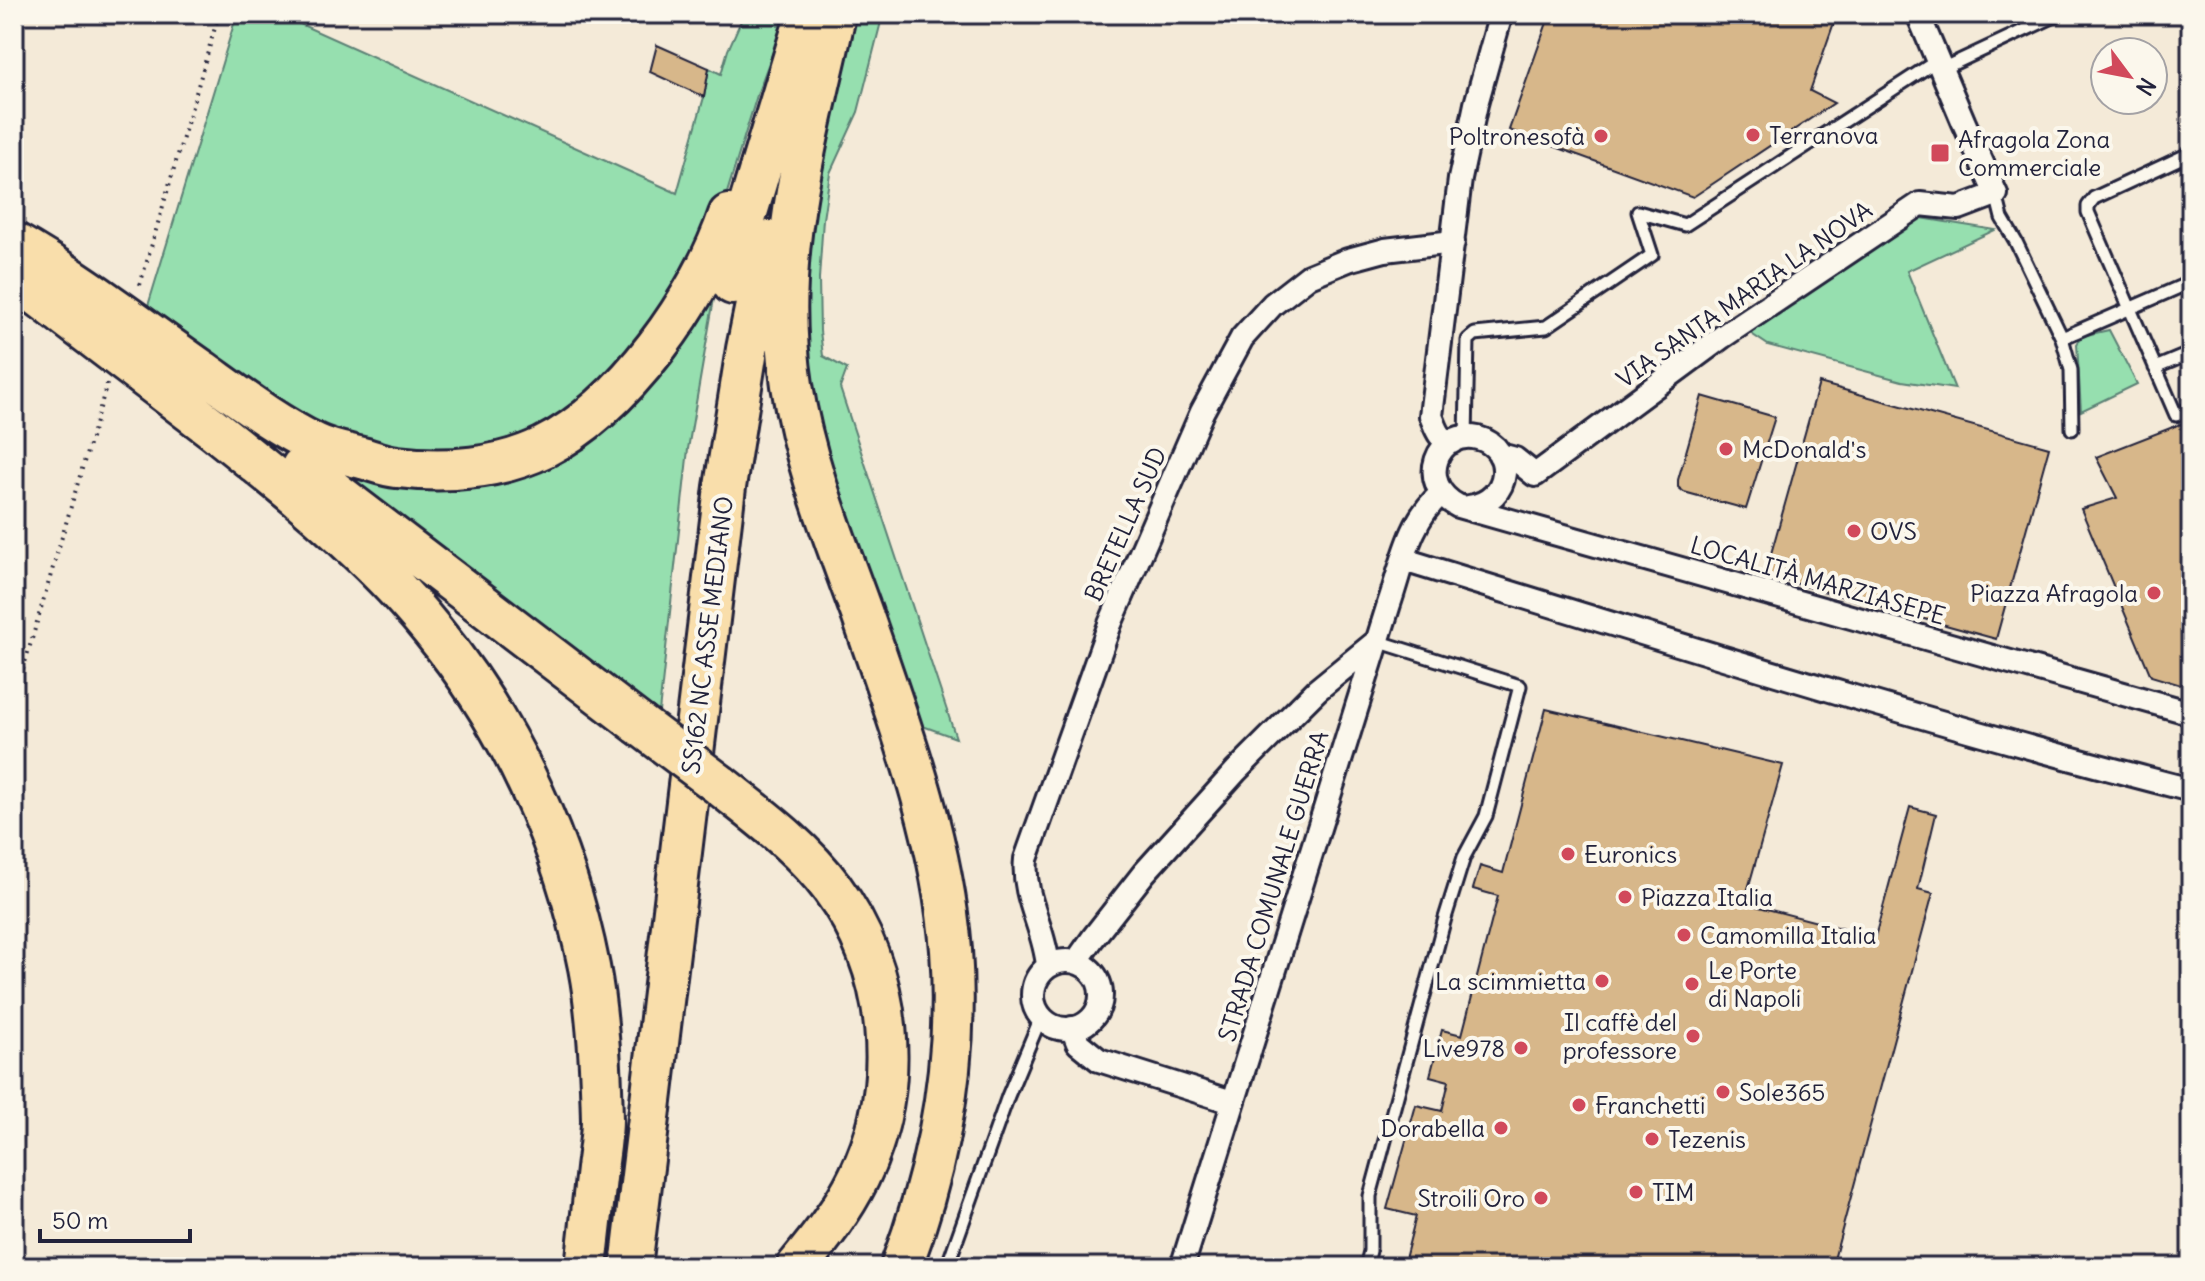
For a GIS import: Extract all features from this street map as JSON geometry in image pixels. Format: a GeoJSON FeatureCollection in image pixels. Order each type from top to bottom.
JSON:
{"type":"FeatureCollection","features":[{"type":"Feature","properties":{"kind":"highway"},"geometry":{"type":"LineString","coordinates":[[14,243],[99,296],[250,405],[317,445],[394,467],[443,470],[496,464],[544,447],[592,415],[630,377],[675,323],[703,276],[723,232],[766,101],[821,14]]}},
{"type":"Feature","properties":{"kind":"highway"},"geometry":{"type":"LineString","coordinates":[[821,14],[786,270],[786,327],[791,385],[801,434],[817,487],[893,704],[927,817],[941,881],[951,950],[951,1052],[941,1127],[918,1221],[901,1267]]}},
{"type":"Feature","properties":{"kind":"highway","name":"SS162 NC ASSE MEDIANO"},"geometry":{"type":"LineString","coordinates":[[604,1267],[697,500],[722,335],[746,216],[821,14]]}},
{"type":"Feature","properties":{"kind":"highway","name":"SS162 NC ASSE MEDIANO"},"geometry":{"type":"LineString","coordinates":[[631,1267],[725,487],[747,349],[821,14]]}},
{"type":"Feature","properties":{"kind":"highway"},"geometry":{"type":"LineString","coordinates":[[14,255],[264,439],[720,785],[804,855],[832,888],[856,926],[882,1001],[887,1042],[886,1087],[881,1117],[859,1177],[820,1239],[797,1267]]}},
{"type":"Feature","properties":{"kind":"highway"},"geometry":{"type":"LineString","coordinates":[[14,277],[160,387],[324,518],[387,579],[431,629],[469,678],[501,730],[536,798],[567,882],[589,968],[602,1123],[586,1267]]}},
{"type":"Feature","properties":{"kind":"street"},"geometry":{"type":"LineString","coordinates":[[1459,440],[1444,448],[1435,465],[1436,485],[1441,494],[1458,506],[1469,507],[1487,502],[1500,489],[1504,472],[1500,455],[1478,438],[1446,441],[1438,435],[1431,416],[1460,179],[1476,104],[1501,14]]}},
{"type":"Feature","properties":{"kind":"street"},"geometry":{"type":"LineString","coordinates":[[1918,14],[1996,194]]}},
{"type":"Feature","properties":{"kind":"street","name":"VIA SANTA MARIA LA NOVA"},"geometry":{"type":"LineString","coordinates":[[1500,455],[1515,459],[1535,475],[1722,337],[1920,204],[1959,208],[1996,194]]}},
{"type":"Feature","properties":{"kind":"street","name":"BRETELLA SUD"},"geometry":{"type":"LineString","coordinates":[[1048,966],[1026,886],[1026,859],[1110,624],[1221,374],[1242,338],[1273,304],[1309,276],[1348,260],[1385,250],[1453,242]]}},
{"type":"Feature","properties":{"kind":"street"},"geometry":{"type":"LineString","coordinates":[[1500,489],[1523,523]]}},
{"type":"Feature","properties":{"kind":"street","name":"STRADA COMUNALE GUERRA"},"geometry":{"type":"LineString","coordinates":[[1182,1267],[1417,521],[1441,494]]}},
{"type":"Feature","properties":{"kind":"street","name":"LOCALITÀ MARZIASEPE"},"geometry":{"type":"LineString","coordinates":[[1469,507],[2191,713]]}},
{"type":"Feature","properties":{"kind":"street"},"geometry":{"type":"LineString","coordinates":[[1404,560],[1789,677],[2103,768],[2191,790]]}},
{"type":"Feature","properties":{"kind":"street"},"geometry":{"type":"LineString","coordinates":[[1076,962],[1144,873],[1236,771],[1317,690],[1377,641]]}},
{"type":"Feature","properties":{"kind":"street"},"geometry":{"type":"LineString","coordinates":[[1058,962],[1076,962],[1096,977],[1100,998],[1097,1009],[1083,1025],[1060,1028],[1041,1017],[1035,1007],[1034,984],[1048,966],[1058,962]]}},
{"type":"Feature","properties":{"kind":"street"},"geometry":{"type":"LineString","coordinates":[[1072,1028],[1078,1043],[1099,1060],[1232,1102]]}},
{"type":"Feature","properties":{"kind":"lane"},"geometry":{"type":"LineString","coordinates":[[1459,440],[1468,340],[1475,334],[1546,327],[1652,255],[1638,212],[1685,225],[1940,64],[2059,14]]}},
{"type":"Feature","properties":{"kind":"lane"},"geometry":{"type":"LineString","coordinates":[[2191,153],[2094,198],[2088,206],[2129,310],[2176,415],[2191,408]]}},
{"type":"Feature","properties":{"kind":"lane"},"geometry":{"type":"LineString","coordinates":[[1996,194],[2002,218],[2062,338],[2071,370],[2072,429]]}},
{"type":"Feature","properties":{"kind":"lane"},"geometry":{"type":"LineString","coordinates":[[2062,338],[2191,282]]}},
{"type":"Feature","properties":{"kind":"lane"},"geometry":{"type":"LineString","coordinates":[[2155,368],[2191,353]]}},
{"type":"Feature","properties":{"kind":"lane"},"geometry":{"type":"LineString","coordinates":[[1366,1267],[1370,1251],[1370,1196],[1445,918],[1464,857],[1486,816],[1520,686],[1377,641]]}},
{"type":"Feature","properties":{"kind":"lane"},"geometry":{"type":"LineString","coordinates":[[947,1267],[1008,1096],[1041,1017]]}},
{"type":"Feature","properties":{"kind":"path"},"geometry":{"type":"LineString","coordinates":[[140,285],[219,14]]}},
{"type":"Feature","properties":{"kind":"path"},"geometry":{"type":"LineString","coordinates":[[14,700],[107,385]]}},
{"type":"Feature","properties":{"kind":"green space"},"geometry":{"type":"Polygon","coordinates":[[[237,14],[278,14],[677,193],[709,68],[721,74],[744,14],[787,14],[758,92],[718,222],[656,331],[540,438],[463,458],[329,440],[147,309],[237,14]]]}},
{"type":"Feature","properties":{"kind":"green space"},"geometry":{"type":"Polygon","coordinates":[[[854,14],[883,14],[858,112],[830,173],[819,279],[823,356],[847,369],[840,388],[956,738],[906,720],[794,347],[802,191],[854,14]]]}},
{"type":"Feature","properties":{"kind":"green space"},"geometry":{"type":"Polygon","coordinates":[[[1915,217],[1995,230],[1907,271],[1955,389],[1902,381],[1768,345],[1747,331],[1915,217]]]}},
{"type":"Feature","properties":{"kind":"green space"},"geometry":{"type":"Polygon","coordinates":[[[717,281],[688,449],[658,721],[270,427],[507,469],[717,281]]]}},
{"type":"Feature","properties":{"kind":"green space"},"geometry":{"type":"Polygon","coordinates":[[[2109,330],[2137,384],[2081,411],[2077,344],[2082,336],[2109,330]]]}},
{"type":"Feature","properties":{"kind":"building"},"geometry":{"type":"Polygon","coordinates":[[[1550,14],[1837,14],[1810,91],[1834,103],[1693,197],[1509,130],[1550,14]]]}},
{"type":"Feature","properties":{"kind":"building"},"geometry":{"type":"Polygon","coordinates":[[[657,45],[709,68],[704,97],[650,72],[657,45]]]}},
{"type":"Feature","properties":{"kind":"building"},"geometry":{"type":"Polygon","coordinates":[[[1819,383],[2049,447],[1996,639],[1765,575],[1819,383]]]}},
{"type":"Feature","properties":{"kind":"building","name":"McDonald's"},"geometry":{"type":"Polygon","coordinates":[[[1702,396],[1775,417],[1746,509],[1684,492],[1678,487],[1702,396]]]}},
{"type":"Feature","properties":{"kind":"building","name":"Piazza Afragola"},"geometry":{"type":"Polygon","coordinates":[[[2191,420],[2191,688],[2151,676],[2081,509],[2117,498],[2096,457],[2191,420]]]}},
{"type":"Feature","properties":{"kind":"building","name":"Le Porte di Napoli"},"geometry":{"type":"Polygon","coordinates":[[[1546,709],[1783,765],[1744,903],[1875,937],[1910,807],[1936,814],[1918,889],[1933,893],[1832,1267],[1403,1267],[1416,1216],[1387,1209],[1416,1105],[1442,1111],[1449,1081],[1430,1076],[1442,1030],[1462,1035],[1498,896],[1473,889],[1480,866],[1503,873],[1546,709]]]}},
{"type":"Feature","properties":{"kind":"place","name":"Terranova"},"geometry":{"type":"Point","coordinates":[1753,135]}},
{"type":"Feature","properties":{"kind":"place","name":"Poltronesofà"},"geometry":{"type":"Point","coordinates":[1601,136]}},
{"type":"Feature","properties":{"kind":"place","name":"Afragola Zona Commerciale"},"geometry":{"type":"Point","coordinates":[1940,153]}},
{"type":"Feature","properties":{"kind":"place","name":"McDonald's"},"geometry":{"type":"Point","coordinates":[1726,449]}},
{"type":"Feature","properties":{"kind":"place","name":"OVS"},"geometry":{"type":"Point","coordinates":[1854,531]}},
{"type":"Feature","properties":{"kind":"place","name":"Piazza Afragola"},"geometry":{"type":"Point","coordinates":[2154,593]}},
{"type":"Feature","properties":{"kind":"place","name":"Euronics"},"geometry":{"type":"Point","coordinates":[1568,854]}},
{"type":"Feature","properties":{"kind":"place","name":"Piazza Italia"},"geometry":{"type":"Point","coordinates":[1625,897]}},
{"type":"Feature","properties":{"kind":"place","name":"Camomilla Italia"},"geometry":{"type":"Point","coordinates":[1684,935]}},
{"type":"Feature","properties":{"kind":"place","name":"La scimmietta"},"geometry":{"type":"Point","coordinates":[1602,981]}},
{"type":"Feature","properties":{"kind":"place","name":"Le Porte di Napoli"},"geometry":{"type":"Point","coordinates":[1692,984]}},
{"type":"Feature","properties":{"kind":"place","name":"Il caffè del professore"},"geometry":{"type":"Point","coordinates":[1693,1036]}},
{"type":"Feature","properties":{"kind":"place","name":"Live978"},"geometry":{"type":"Point","coordinates":[1521,1048]}},
{"type":"Feature","properties":{"kind":"place","name":"Sole365"},"geometry":{"type":"Point","coordinates":[1723,1092]}},
{"type":"Feature","properties":{"kind":"place","name":"Franchetti"},"geometry":{"type":"Point","coordinates":[1579,1105]}},
{"type":"Feature","properties":{"kind":"place","name":"Dorabella"},"geometry":{"type":"Point","coordinates":[1501,1128]}},
{"type":"Feature","properties":{"kind":"place","name":"Tezenis"},"geometry":{"type":"Point","coordinates":[1652,1139]}},
{"type":"Feature","properties":{"kind":"place","name":"TIM"},"geometry":{"type":"Point","coordinates":[1636,1192]}},
{"type":"Feature","properties":{"kind":"place","name":"Stroili Oro"},"geometry":{"type":"Point","coordinates":[1541,1198]}}]}
